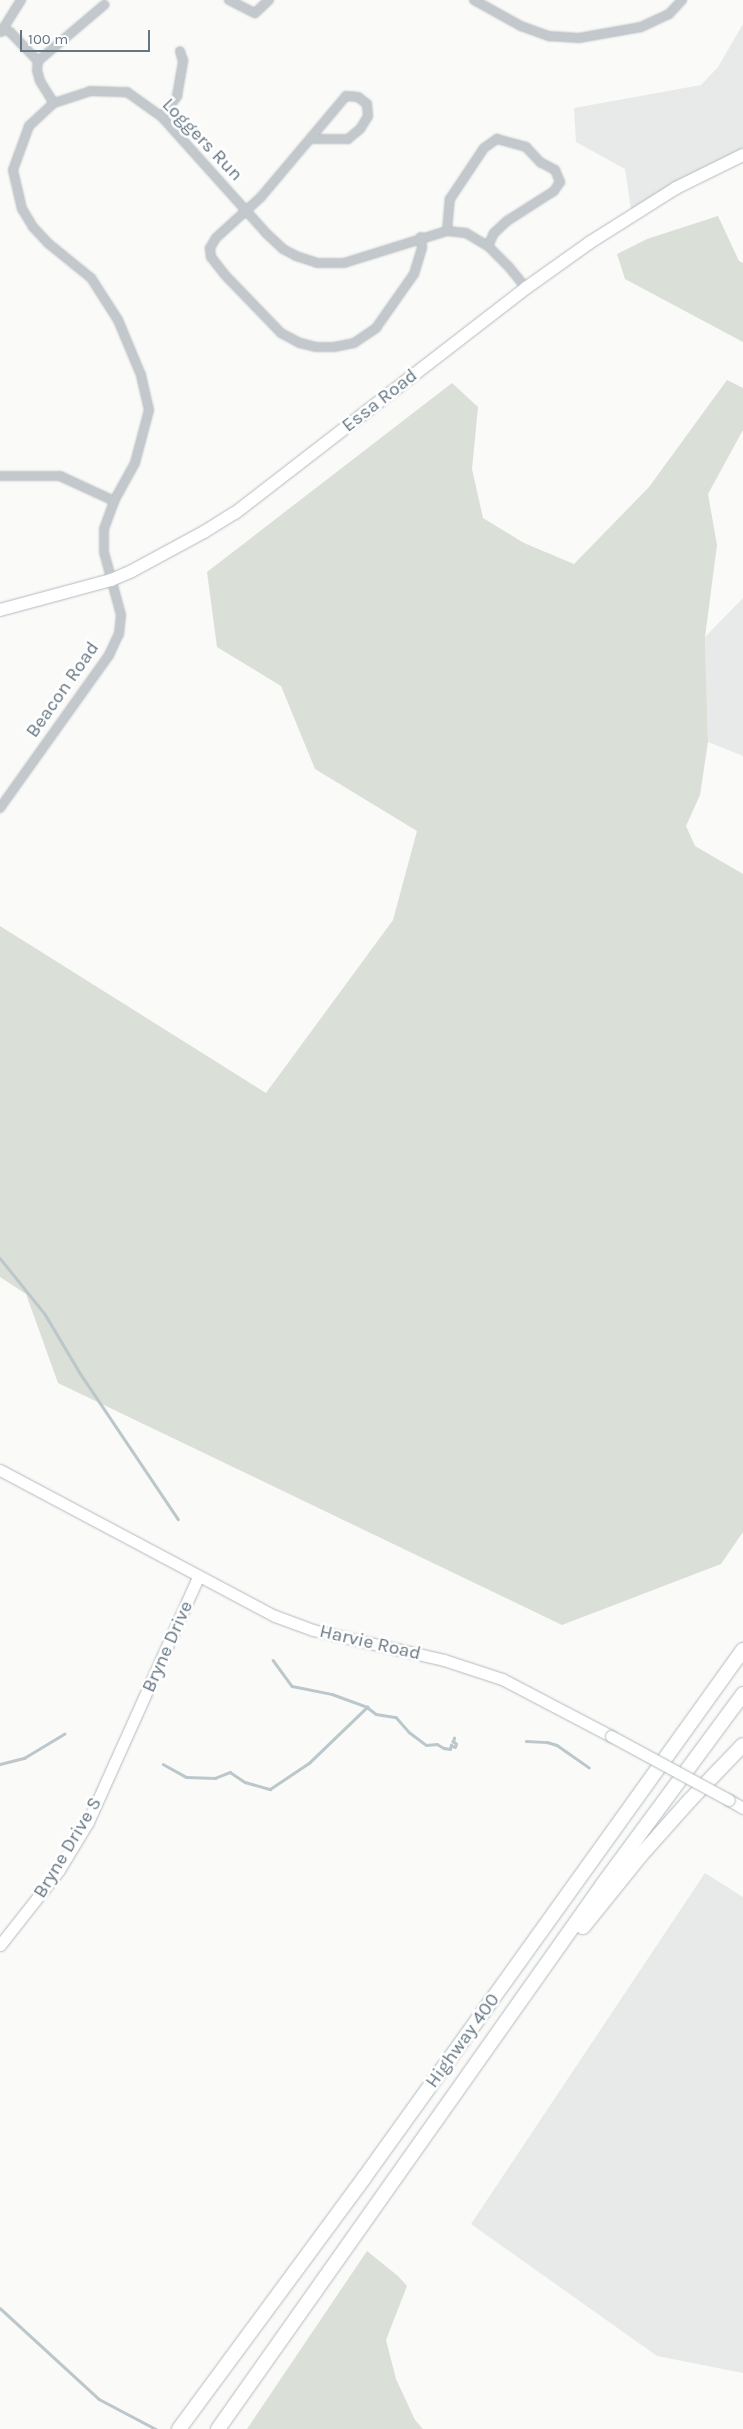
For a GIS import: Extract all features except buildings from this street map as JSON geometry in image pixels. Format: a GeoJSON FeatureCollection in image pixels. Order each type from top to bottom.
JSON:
{"type":"FeatureCollection","features":[{"type":"Feature","properties":{"kind":"highway","name":"Highway 400"},"geometry":{"type":"LineString","coordinates":[[179,2429],[364,2178],[743,1650]]}},
{"type":"Feature","properties":{"kind":"highway","name":"Highway 400"},"geometry":{"type":"LineString","coordinates":[[218,2429],[546,1965],[743,1694]]}},
{"type":"Feature","properties":{"kind":"highway"},"geometry":{"type":"LineString","coordinates":[[546,1965],[576,1936],[647,1848],[743,1745]]}},
{"type":"Feature","properties":{"kind":"main road","name":"Essa Road"},"geometry":{"type":"LineString","coordinates":[[0,610],[111,580],[196,537],[235,513],[526,288],[589,243],[676,188],[743,155]]}},
{"type":"Feature","properties":{"kind":"street"},"geometry":{"type":"LineString","coordinates":[[21,0],[1,31],[10,32],[38,61]]}},
{"type":"Feature","properties":{"kind":"street"},"geometry":{"type":"LineString","coordinates":[[229,0],[255,13],[269,0]]}},
{"type":"Feature","properties":{"kind":"street"},"geometry":{"type":"LineString","coordinates":[[474,0],[521,26],[548,36],[579,38],[642,27],[670,14],[682,0]]}},
{"type":"Feature","properties":{"kind":"street"},"geometry":{"type":"LineString","coordinates":[[54,103],[40,81],[37,70],[38,61],[104,6]]}},
{"type":"Feature","properties":{"kind":"street"},"geometry":{"type":"LineString","coordinates":[[162,117],[177,96],[183,61],[180,50]]}},
{"type":"Feature","properties":{"kind":"street","name":"Loggers Run"},"geometry":{"type":"LineString","coordinates":[[111,580],[103,540],[104,529],[114,501],[135,463],[149,410],[141,375],[118,320],[91,278],[48,243],[33,227],[22,210],[13,170],[29,126],[54,103],[90,91],[127,92],[162,117],[246,211],[283,249],[317,263],[344,263],[447,231],[466,232],[488,246],[526,288]]}},
{"type":"Feature","properties":{"kind":"street"},"geometry":{"type":"LineString","coordinates":[[311,139],[348,139],[360,129],[368,116],[368,104],[358,97],[346,96],[335,106],[311,139],[261,197],[216,238],[210,248],[211,257],[282,333],[300,343],[316,347],[334,347],[354,343],[376,328],[414,274],[422,247],[421,238]]}},
{"type":"Feature","properties":{"kind":"street"},"geometry":{"type":"LineString","coordinates":[[447,231],[450,199],[484,148],[497,139],[526,148],[540,162],[555,170],[560,182],[554,190],[507,221],[494,232],[488,246]]}},
{"type":"Feature","properties":{"kind":"street"},"geometry":{"type":"LineString","coordinates":[[0,476],[60,476],[114,501]]}},
{"type":"Feature","properties":{"kind":"street","name":"Beacon Road"},"geometry":{"type":"LineString","coordinates":[[0,808],[109,655],[119,634],[121,615],[111,580]]}},
{"type":"Feature","properties":{"kind":"street","name":"Harvie Road"},"geometry":{"type":"LineString","coordinates":[[0,1470],[198,1577],[275,1616],[313,1630],[444,1660],[502,1679],[743,1808]]}},
{"type":"Feature","properties":{"kind":"street","name":"Bryne Drive"},"geometry":{"type":"LineString","coordinates":[[137,1716],[198,1577]]}},
{"type":"Feature","properties":{"kind":"street","name":"Bryne Drive S"},"geometry":{"type":"LineString","coordinates":[[0,1945],[59,1870],[88,1822],[137,1716]]}},
{"type":"Feature","properties":{"kind":"shaded area"},"geometry":{"type":"Polygon","coordinates":[[[743,24],[743,155],[632,216],[625,169],[576,142],[574,108],[701,85],[718,67],[743,24]]]}},
{"type":"Feature","properties":{"kind":"shaded area"},"geometry":{"type":"Polygon","coordinates":[[[718,216],[739,261],[743,263],[743,342],[625,279],[617,254],[647,239],[718,216]]]}},
{"type":"Feature","properties":{"kind":"shaded area"},"geometry":{"type":"Polygon","coordinates":[[[727,380],[743,388],[743,430],[708,494],[717,545],[705,637],[708,742],[700,795],[686,826],[695,846],[743,874],[743,1532],[721,1564],[562,1625],[58,1383],[26,1294],[0,1277],[0,926],[266,1093],[393,920],[417,831],[315,769],[281,686],[217,647],[207,572],[452,383],[478,407],[472,469],[483,518],[524,543],[574,564],[649,487],[727,380]]]}},
{"type":"Feature","properties":{"kind":"shaded area"},"geometry":{"type":"Polygon","coordinates":[[[743,598],[743,756],[708,742],[705,637],[743,598]]]}},
{"type":"Feature","properties":{"kind":"shaded area"},"geometry":{"type":"Polygon","coordinates":[[[705,1873],[743,1897],[743,2373],[657,2356],[471,2224],[705,1873]]]}},
{"type":"Feature","properties":{"kind":"shaded area"},"geometry":{"type":"Polygon","coordinates":[[[367,2251],[398,2276],[407,2286],[386,2340],[396,2379],[415,2420],[423,2429],[247,2429],[367,2251]]]}},
{"type":"Feature","properties":{"kind":"waterway"},"geometry":{"type":"LineString","coordinates":[[0,1258],[45,1314],[80,1373],[178,1519]]}},
{"type":"Feature","properties":{"kind":"waterway"},"geometry":{"type":"LineString","coordinates":[[273,1660],[292,1686],[332,1694],[367,1707],[376,1714],[396,1717],[409,1732],[426,1745],[437,1744],[450,1749],[451,1745],[455,1747],[454,1738]]}},
{"type":"Feature","properties":{"kind":"waterway"},"geometry":{"type":"LineString","coordinates":[[163,1764],[186,1777],[215,1778],[230,1772],[245,1782],[270,1789],[309,1763],[367,1707]]}},
{"type":"Feature","properties":{"kind":"waterway"},"geometry":{"type":"LineString","coordinates":[[0,1764],[24,1758],[64,1734]]}},
{"type":"Feature","properties":{"kind":"waterway"},"geometry":{"type":"LineString","coordinates":[[526,1741],[547,1742],[557,1745],[589,1767]]}},
{"type":"Feature","properties":{"kind":"waterway"},"geometry":{"type":"LineString","coordinates":[[0,2308],[99,2399],[156,2429]]}}]}
